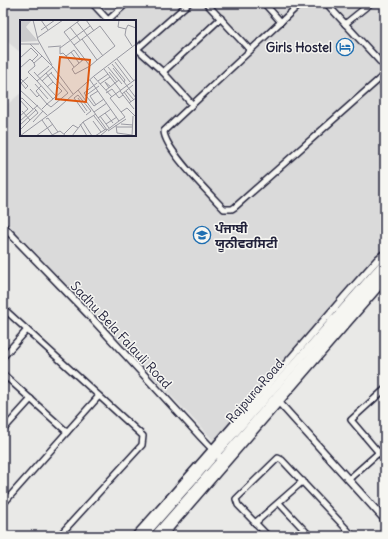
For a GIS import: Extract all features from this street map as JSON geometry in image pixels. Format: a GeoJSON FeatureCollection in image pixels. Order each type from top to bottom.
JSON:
{"type":"FeatureCollection","features":[{"type":"Feature","properties":{"kind":"highway","name":"Rajpura Road"},"geometry":{"type":"LineString","coordinates":[[275,398],[385,262]]}},
{"type":"Feature","properties":{"kind":"highway","name":"Rajpura Road"},"geometry":{"type":"LineString","coordinates":[[143,536],[217,453],[275,398],[385,272]]}},
{"type":"Feature","properties":{"kind":"highway"},"geometry":{"type":"LineString","coordinates":[[155,536],[217,453]]}},
{"type":"Feature","properties":{"kind":"street"},"geometry":{"type":"LineString","coordinates":[[92,3],[109,20],[127,3]]}},
{"type":"Feature","properties":{"kind":"street"},"geometry":{"type":"LineString","coordinates":[[189,3],[136,48],[163,72],[192,104]]}},
{"type":"Feature","properties":{"kind":"street"},"geometry":{"type":"LineString","coordinates":[[206,3],[250,50]]}},
{"type":"Feature","properties":{"kind":"street"},"geometry":{"type":"LineString","coordinates":[[264,3],[281,22]]}},
{"type":"Feature","properties":{"kind":"street"},"geometry":{"type":"LineString","coordinates":[[301,3],[165,129],[164,138],[176,156],[224,208],[232,209],[385,74]]}},
{"type":"Feature","properties":{"kind":"street"},"geometry":{"type":"LineString","coordinates":[[326,3],[385,66]]}},
{"type":"Feature","properties":{"kind":"street"},"geometry":{"type":"LineString","coordinates":[[346,24],[371,3]]}},
{"type":"Feature","properties":{"kind":"street"},"geometry":{"type":"LineString","coordinates":[[163,72],[220,18]]}},
{"type":"Feature","properties":{"kind":"street","name":"Sadhu Bela Falauli Road"},"geometry":{"type":"LineString","coordinates":[[3,226],[88,314],[217,453]]}},
{"type":"Feature","properties":{"kind":"street"},"geometry":{"type":"LineString","coordinates":[[135,536],[217,453],[342,299],[378,258],[385,253]]}},
{"type":"Feature","properties":{"kind":"street"},"geometry":{"type":"LineString","coordinates":[[163,536],[275,398],[385,280]]}},
{"type":"Feature","properties":{"kind":"street"},"geometry":{"type":"LineString","coordinates":[[3,308],[143,435],[144,441],[59,536]]}},
{"type":"Feature","properties":{"kind":"street"},"geometry":{"type":"LineString","coordinates":[[3,357],[27,330]]}},
{"type":"Feature","properties":{"kind":"street"},"geometry":{"type":"LineString","coordinates":[[3,374],[66,432]]}},
{"type":"Feature","properties":{"kind":"street"},"geometry":{"type":"LineString","coordinates":[[385,389],[351,420],[385,460]]}},
{"type":"Feature","properties":{"kind":"street"},"geometry":{"type":"LineString","coordinates":[[3,504],[99,396]]}},
{"type":"Feature","properties":{"kind":"street"},"geometry":{"type":"LineString","coordinates":[[275,398],[385,520]]}},
{"type":"Feature","properties":{"kind":"street"},"geometry":{"type":"LineString","coordinates":[[3,430],[31,399]]}},
{"type":"Feature","properties":{"kind":"street"},"geometry":{"type":"LineString","coordinates":[[349,479],[385,447]]}},
{"type":"Feature","properties":{"kind":"street"},"geometry":{"type":"LineString","coordinates":[[268,536],[238,505],[236,499],[276,459],[282,460],[304,481],[353,536]]}},
{"type":"Feature","properties":{"kind":"street"},"geometry":{"type":"LineString","coordinates":[[255,523],[304,481]]}},
{"type":"Feature","properties":{"kind":"street"},"geometry":{"type":"LineString","coordinates":[[279,503],[310,536]]}},
{"type":"Feature","properties":{"kind":"shaded area","name":"ਪੰਜਾਬੀ ਯੂਨੀਵਰਸਿਟੀ"},"geometry":{"type":"Polygon","coordinates":[[[3,3],[385,3],[385,253],[215,442],[3,218],[3,108],[20,94],[20,136],[136,136],[136,20],[20,20],[20,52],[3,38],[3,3]]]}},
{"type":"Feature","properties":{"kind":"place","name":"Girls Hostel"},"geometry":{"type":"Point","coordinates":[345,47]}},
{"type":"Feature","properties":{"kind":"place","name":"ਪੰਜਾਬੀ ਯੂਨੀਵਰਸਿਟੀ"},"geometry":{"type":"Point","coordinates":[202,235]}}]}
